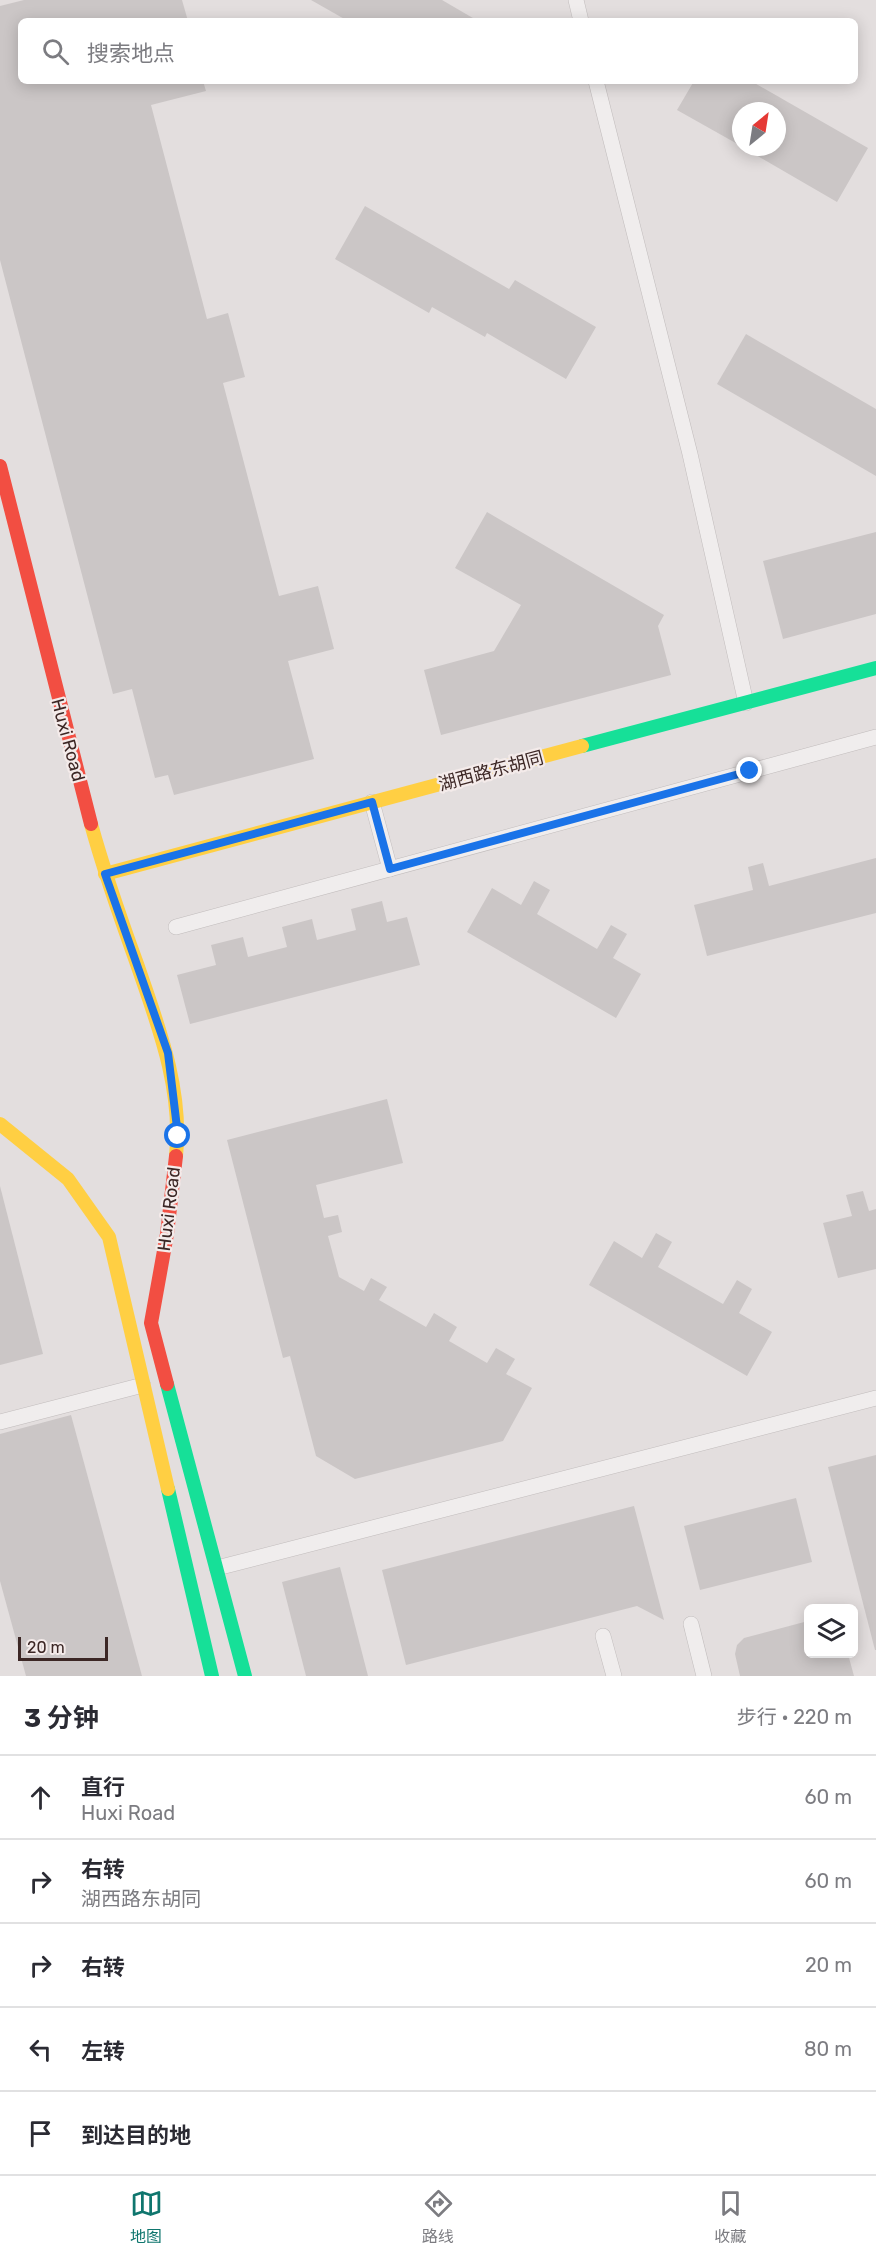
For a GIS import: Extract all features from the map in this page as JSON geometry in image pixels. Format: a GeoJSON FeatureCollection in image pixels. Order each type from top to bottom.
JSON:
{"type":"FeatureCollection","features":[{"type":"Feature","properties":{"kind":"main road","name":"Huxi Road"},"geometry":{"type":"LineString","coordinates":[[0,466],[69,746],[105,874],[168,1053],[178,1136],[167,1234],[151,1323],[245,1676]]}},
{"type":"Feature","properties":{"kind":"main road","name":"湖西路东胡同"},"geometry":{"type":"LineString","coordinates":[[105,874],[876,668]]}},
{"type":"Feature","properties":{"kind":"main road"},"geometry":{"type":"LineString","coordinates":[[0,1124],[68,1179],[109,1237],[212,1676]]}},
{"type":"Feature","properties":{"kind":"lane"},"geometry":{"type":"LineString","coordinates":[[576,0],[580,18]]}},
{"type":"Feature","properties":{"kind":"lane"},"geometry":{"type":"LineString","coordinates":[[597,84],[690,454],[746,703]]}},
{"type":"Feature","properties":{"kind":"lane"},"geometry":{"type":"LineString","coordinates":[[176,927],[876,737]]}},
{"type":"Feature","properties":{"kind":"lane"},"geometry":{"type":"LineString","coordinates":[[372,802],[390,869]]}},
{"type":"Feature","properties":{"kind":"lane"},"geometry":{"type":"LineString","coordinates":[[0,1422],[143,1384]]}},
{"type":"Feature","properties":{"kind":"lane"},"geometry":{"type":"LineString","coordinates":[[217,1568],[876,1398]]}},
{"type":"Feature","properties":{"kind":"lane"},"geometry":{"type":"LineString","coordinates":[[691,1624],[704,1676]]}},
{"type":"Feature","properties":{"kind":"lane"},"geometry":{"type":"LineString","coordinates":[[603,1636],[614,1676]]}},
{"type":"Feature","properties":{"kind":"building"},"geometry":{"type":"Polygon","coordinates":[[[24,0],[182,0],[187,18],[18,18],[18,84],[204,84],[206,91],[151,105],[207,319],[228,313],[245,377],[223,383],[279,596],[318,586],[334,649],[288,661],[314,759],[174,795],[168,775],[155,778],[132,689],[113,694],[0,260],[0,6],[24,0]]]}},
{"type":"Feature","properties":{"kind":"building"},"geometry":{"type":"Polygon","coordinates":[[[311,0],[442,0],[473,18],[343,18],[311,0]]]}},
{"type":"Feature","properties":{"kind":"building"},"geometry":{"type":"Polygon","coordinates":[[[692,84],[756,84],[868,148],[837,202],[758,156],[786,156],[786,102],[732,102],[732,141],[677,110],[692,84]]]}},
{"type":"Feature","properties":{"kind":"building"},"geometry":{"type":"Polygon","coordinates":[[[365,206],[509,289],[515,280],[596,327],[566,379],[487,333],[485,337],[432,307],[429,313],[335,259],[365,206]]]}},
{"type":"Feature","properties":{"kind":"building"},"geometry":{"type":"Polygon","coordinates":[[[746,334],[876,409],[876,476],[717,384],[746,334]]]}},
{"type":"Feature","properties":{"kind":"building"},"geometry":{"type":"Polygon","coordinates":[[[487,512],[664,615],[658,626],[671,675],[441,735],[424,670],[494,651],[521,605],[455,568],[487,512]]]}},
{"type":"Feature","properties":{"kind":"building"},"geometry":{"type":"Polygon","coordinates":[[[876,532],[876,614],[783,639],[763,561],[876,532]]]}},
{"type":"Feature","properties":{"kind":"building"},"geometry":{"type":"Polygon","coordinates":[[[876,858],[876,913],[707,956],[694,905],[753,890],[748,867],[763,863],[769,886],[876,858]]]}},
{"type":"Feature","properties":{"kind":"building"},"geometry":{"type":"Polygon","coordinates":[[[534,881],[550,890],[537,914],[597,949],[611,925],[627,934],[613,958],[641,974],[616,1018],[467,932],[492,888],[521,905],[534,881]]]}},
{"type":"Feature","properties":{"kind":"building"},"geometry":{"type":"Polygon","coordinates":[[[382,901],[387,922],[407,917],[420,965],[190,1024],[177,975],[216,965],[211,945],[243,937],[248,957],[287,947],[282,927],[312,919],[317,940],[356,930],[351,909],[382,901]]]}},
{"type":"Feature","properties":{"kind":"building"},"geometry":{"type":"Polygon","coordinates":[[[387,1099],[403,1163],[316,1185],[324,1218],[338,1215],[342,1232],[328,1236],[339,1277],[364,1291],[371,1278],[387,1287],[379,1300],[426,1327],[434,1313],[457,1327],[449,1341],[487,1363],[496,1348],[515,1359],[506,1374],[532,1388],[503,1441],[355,1479],[316,1456],[290,1356],[283,1358],[227,1140],[387,1099]]]}},
{"type":"Feature","properties":{"kind":"building"},"geometry":{"type":"Polygon","coordinates":[[[0,1186],[43,1354],[0,1365],[0,1186]]]}},
{"type":"Feature","properties":{"kind":"building"},"geometry":{"type":"Polygon","coordinates":[[[863,1191],[869,1211],[876,1209],[876,1269],[838,1278],[823,1223],[852,1216],[846,1195],[863,1191]]]}},
{"type":"Feature","properties":{"kind":"building"},"geometry":{"type":"Polygon","coordinates":[[[656,1233],[672,1242],[658,1267],[723,1304],[737,1280],[752,1289],[739,1313],[772,1332],[747,1376],[589,1285],[614,1241],[642,1258],[656,1233]]]}},
{"type":"Feature","properties":{"kind":"building"},"geometry":{"type":"Polygon","coordinates":[[[71,1415],[142,1676],[26,1676],[0,1581],[0,1434],[71,1415]]]}},
{"type":"Feature","properties":{"kind":"building"},"geometry":{"type":"Polygon","coordinates":[[[876,1455],[876,1650],[875,1650],[828,1467],[876,1455]]]}},
{"type":"Feature","properties":{"kind":"building"},"geometry":{"type":"Polygon","coordinates":[[[796,1498],[812,1562],[700,1590],[684,1526],[796,1498]]]}},
{"type":"Feature","properties":{"kind":"building"},"geometry":{"type":"Polygon","coordinates":[[[634,1506],[664,1620],[637,1606],[406,1665],[382,1570],[634,1506]]]}},
{"type":"Feature","properties":{"kind":"building"},"geometry":{"type":"Polygon","coordinates":[[[340,1567],[368,1676],[306,1676],[282,1582],[340,1567]]]}},
{"type":"Feature","properties":{"kind":"building"},"geometry":{"type":"Polygon","coordinates":[[[804,1622],[804,1658],[849,1658],[854,1676],[740,1676],[735,1654],[737,1645],[744,1638],[804,1622]]]}},
{"type":"Feature","properties":{"kind":"traffic: fast"},"geometry":{"type":"LineString","coordinates":[[582,746],[876,668]]}},
{"type":"Feature","properties":{"kind":"traffic: fast"},"geometry":{"type":"LineString","coordinates":[[167,1384],[245,1676]]}},
{"type":"Feature","properties":{"kind":"traffic: fast"},"geometry":{"type":"LineString","coordinates":[[168,1489],[212,1676]]}},
{"type":"Feature","properties":{"kind":"traffic: slow"},"geometry":{"type":"LineString","coordinates":[[105,874],[582,746]]}},
{"type":"Feature","properties":{"kind":"traffic: slow"},"geometry":{"type":"LineString","coordinates":[[91,824],[167,1058],[176,1106],[176,1156]]}},
{"type":"Feature","properties":{"kind":"traffic: slow"},"geometry":{"type":"LineString","coordinates":[[0,1124],[68,1179],[109,1237],[168,1489]]}},
{"type":"Feature","properties":{"kind":"traffic: jam"},"geometry":{"type":"LineString","coordinates":[[0,466],[91,824]]}},
{"type":"Feature","properties":{"kind":"traffic: jam"},"geometry":{"type":"LineString","coordinates":[[167,1384],[151,1323],[167,1234],[176,1156]]}},
{"type":"Feature","properties":{"kind":"route"},"geometry":{"type":"LineString","coordinates":[[178,1136],[168,1053],[105,874],[372,802],[390,869],[750,771]]}}]}
